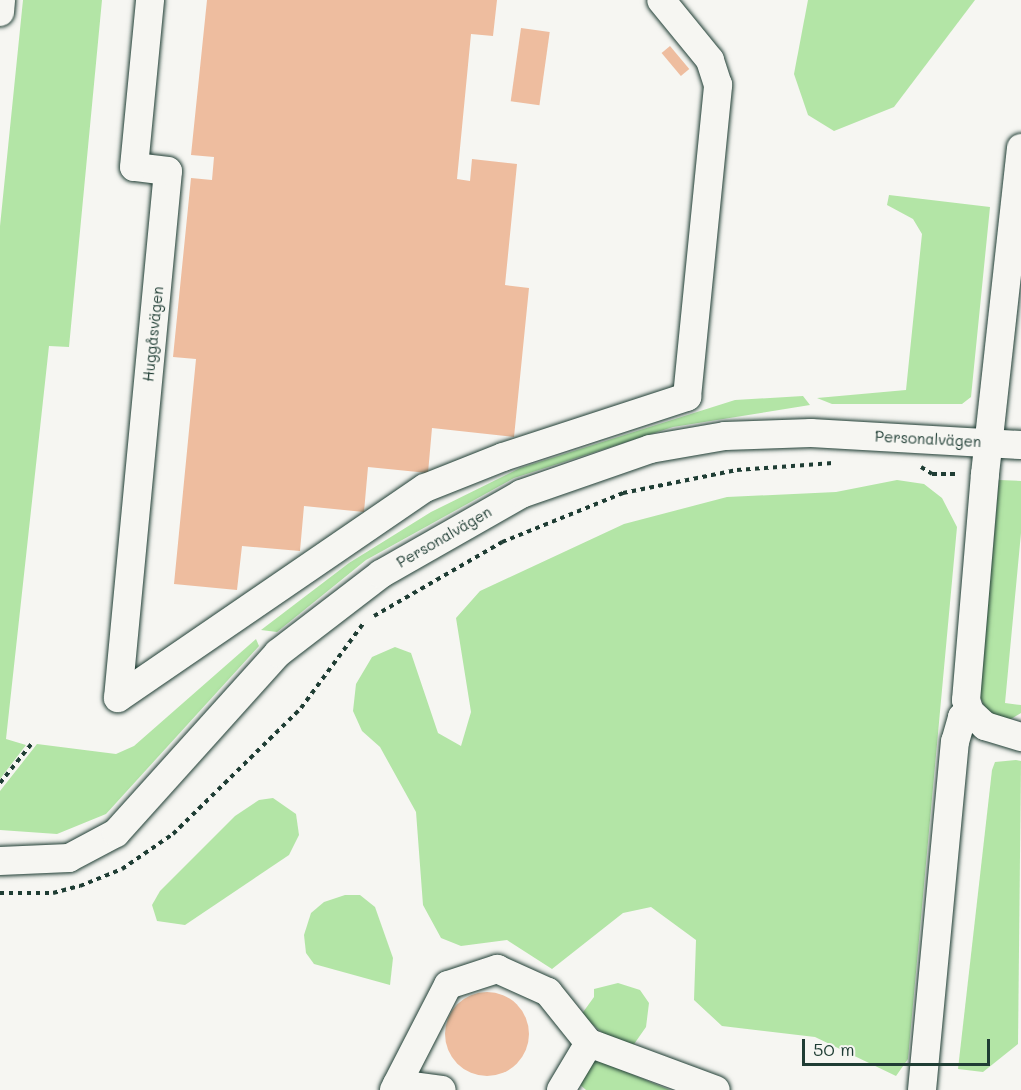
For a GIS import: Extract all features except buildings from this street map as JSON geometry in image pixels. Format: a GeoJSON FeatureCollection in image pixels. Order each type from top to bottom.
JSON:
{"type":"FeatureCollection","features":[{"type":"Feature","properties":{"kind":"street"},"geometry":{"type":"LineString","coordinates":[[0,12],[1,0]]}},
{"type":"Feature","properties":{"kind":"street","name":"Huggåsvägen"},"geometry":{"type":"LineString","coordinates":[[150,0],[134,167],[168,171],[118,698],[425,488],[503,457],[687,397],[718,85],[710,60],[661,0]]}},
{"type":"Feature","properties":{"kind":"street"},"geometry":{"type":"LineString","coordinates":[[992,442],[1021,148]]}},
{"type":"Feature","properties":{"kind":"street","name":"Personalvägen"},"geometry":{"type":"LineString","coordinates":[[0,861],[69,858],[116,833],[278,653],[381,574],[521,494],[650,449],[725,436],[811,433],[1021,445]]}},
{"type":"Feature","properties":{"kind":"street","name":"Personalvägen"},"geometry":{"type":"LineString","coordinates":[[970,712],[966,700],[985,474],[992,442]]}},
{"type":"Feature","properties":{"kind":"street"},"geometry":{"type":"LineString","coordinates":[[922,1090],[955,742],[962,717],[970,712],[985,726],[1021,737]]}},
{"type":"Feature","properties":{"kind":"street"},"geometry":{"type":"LineString","coordinates":[[442,1090],[395,1087],[448,985],[497,969],[548,992],[589,1042],[716,1090]]}},
{"type":"Feature","properties":{"kind":"street"},"geometry":{"type":"LineString","coordinates":[[561,1090],[589,1042]]}},
{"type":"Feature","properties":{"kind":"path"},"geometry":{"type":"LineString","coordinates":[[0,893],[53,893],[80,886],[145,855],[174,834],[301,708],[366,621],[502,542],[623,494],[737,470],[841,463]]}},
{"type":"Feature","properties":{"kind":"path"},"geometry":{"type":"LineString","coordinates":[[910,466],[932,474],[985,474]]}},
{"type":"Feature","properties":{"kind":"path"},"geometry":{"type":"LineString","coordinates":[[0,783],[33,742]]}},
{"type":"Feature","properties":{"kind":"green space"},"geometry":{"type":"Polygon","coordinates":[[[23,0],[102,0],[69,347],[49,346],[6,739],[26,745],[0,779],[0,226],[23,0]]]}},
{"type":"Feature","properties":{"kind":"green space"},"geometry":{"type":"Polygon","coordinates":[[[808,0],[975,0],[894,107],[834,131],[808,115],[794,74],[808,0]]]}},
{"type":"Feature","properties":{"kind":"green space"},"geometry":{"type":"Polygon","coordinates":[[[889,195],[990,207],[971,397],[962,404],[832,404],[817,398],[906,390],[922,234],[913,219],[887,205],[889,195]]]}},
{"type":"Feature","properties":{"kind":"green space"},"geometry":{"type":"Polygon","coordinates":[[[803,396],[810,405],[673,427],[514,478],[366,560],[277,632],[261,630],[349,563],[431,512],[520,468],[735,400],[803,396]]]}},
{"type":"Feature","properties":{"kind":"green space"},"geometry":{"type":"Polygon","coordinates":[[[897,480],[924,484],[942,498],[957,527],[908,1059],[896,1076],[815,1037],[722,1026],[694,1000],[696,940],[651,907],[623,913],[552,969],[507,940],[461,946],[441,938],[423,905],[416,812],[380,747],[362,731],[353,711],[356,684],[372,657],[395,647],[411,653],[438,733],[461,746],[471,712],[456,618],[480,591],[624,524],[727,497],[836,492],[897,480]]]}},
{"type":"Feature","properties":{"kind":"green space"},"geometry":{"type":"Polygon","coordinates":[[[999,480],[1021,481],[1021,533],[1005,703],[1021,705],[1021,713],[1011,719],[1000,719],[985,708],[980,696],[999,480]]]}},
{"type":"Feature","properties":{"kind":"green space"},"geometry":{"type":"Polygon","coordinates":[[[256,639],[259,646],[106,814],[57,834],[0,830],[0,791],[37,744],[116,754],[134,746],[256,639]]]}},
{"type":"Feature","properties":{"kind":"green space"},"geometry":{"type":"Polygon","coordinates":[[[1021,761],[1018,1044],[983,1072],[958,1069],[992,770],[995,762],[1021,761]]]}},
{"type":"Feature","properties":{"kind":"green space"},"geometry":{"type":"Polygon","coordinates":[[[273,798],[296,814],[299,835],[289,855],[185,925],[157,921],[152,905],[160,891],[235,816],[259,800],[273,798]]]}},
{"type":"Feature","properties":{"kind":"green space"},"geometry":{"type":"Polygon","coordinates":[[[345,895],[360,895],[375,907],[393,958],[390,985],[314,964],[306,953],[304,935],[311,913],[324,902],[345,895]]]}},
{"type":"Feature","properties":{"kind":"green space"},"geometry":{"type":"Polygon","coordinates":[[[618,983],[640,990],[649,1003],[646,1027],[632,1047],[622,1049],[581,1015],[594,997],[594,989],[618,983]]]}},
{"type":"Feature","properties":{"kind":"green space"},"geometry":{"type":"Polygon","coordinates":[[[594,1061],[602,1062],[670,1090],[586,1090],[577,1082],[594,1061]]]}}]}
